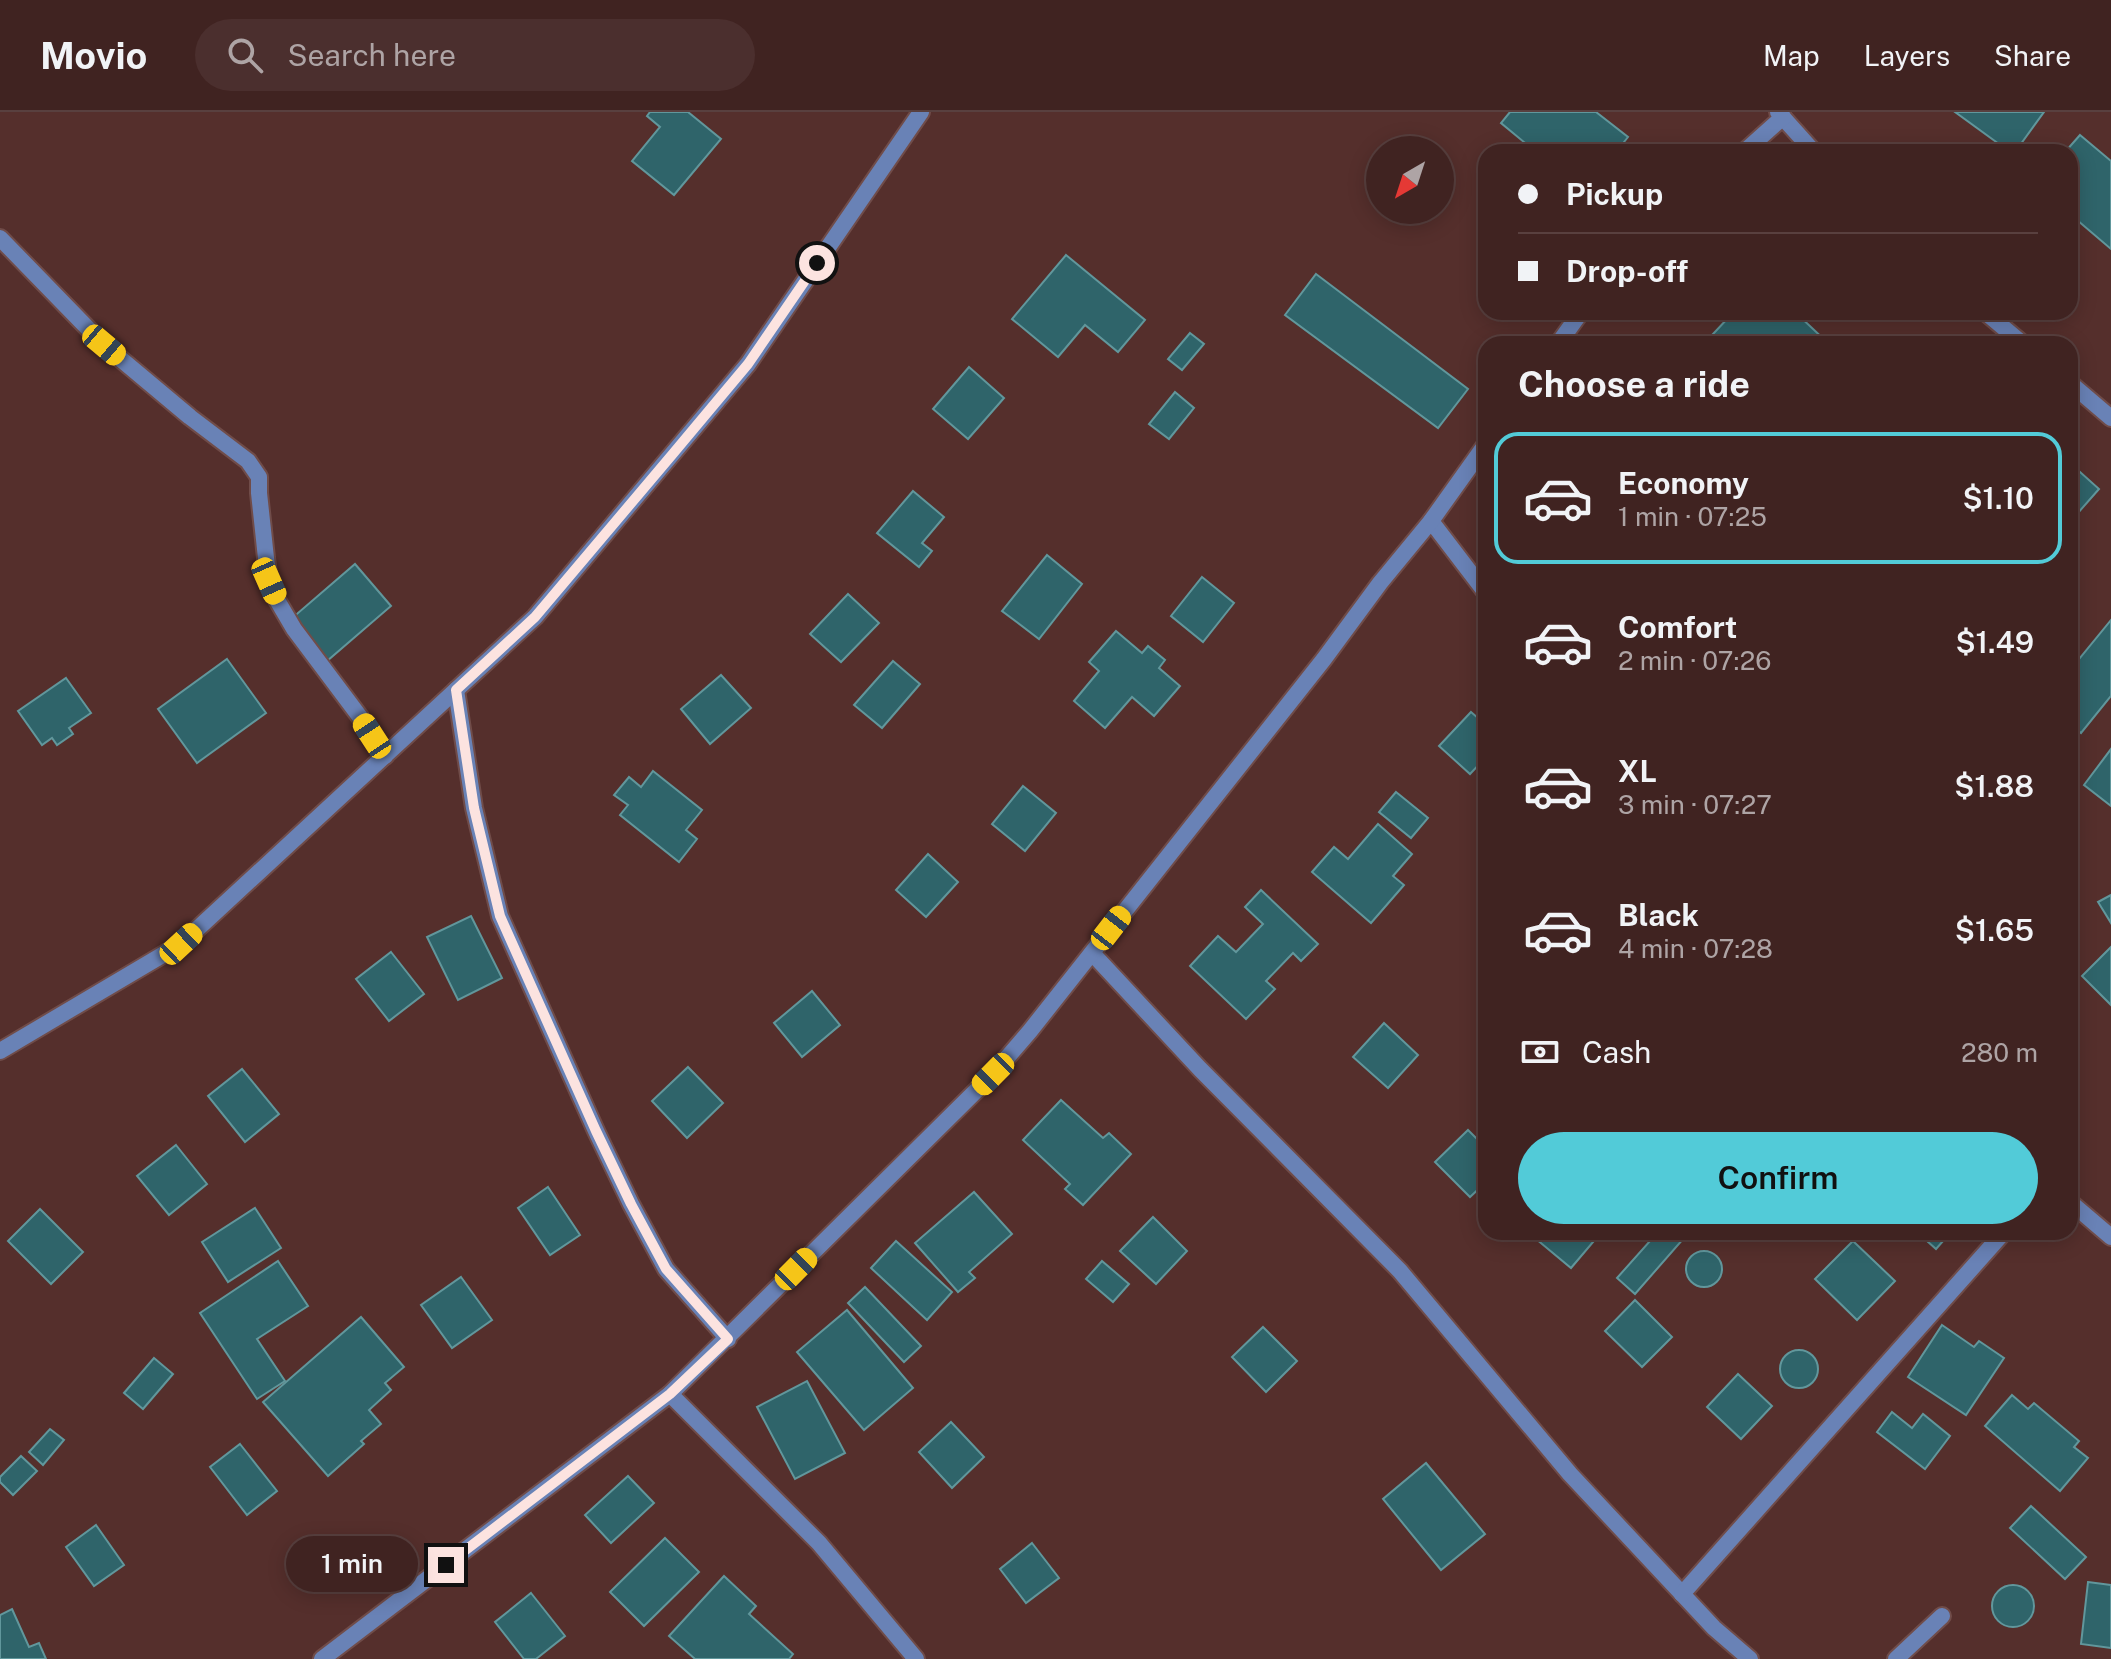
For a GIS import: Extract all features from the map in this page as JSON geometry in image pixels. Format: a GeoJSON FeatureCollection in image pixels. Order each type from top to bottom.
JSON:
{"type":"FeatureCollection","features":[{"type":"Feature","properties":{"kind":"street"},"geometry":{"type":"LineString","coordinates":[[0,1051],[181,944],[535,617],[748,364],[921,112]]}},
{"type":"Feature","properties":{"kind":"street"},"geometry":{"type":"LineString","coordinates":[[1752,144],[1780,114],[1807,144]]}},
{"type":"Feature","properties":{"kind":"street"},"geometry":{"type":"LineString","coordinates":[[0,238],[104,345],[248,461],[259,477],[269,581],[277,600],[294,629],[385,756]]}},
{"type":"Feature","properties":{"kind":"street"},"geometry":{"type":"LineString","coordinates":[[1994,320],[2014,336]]}},
{"type":"Feature","properties":{"kind":"street"},"geometry":{"type":"LineString","coordinates":[[2078,390],[2111,418]]}},
{"type":"Feature","properties":{"kind":"street"},"geometry":{"type":"LineString","coordinates":[[322,1659],[670,1394],[993,1074],[1092,953],[1431,521],[1478,455]]}},
{"type":"Feature","properties":{"kind":"street"},"geometry":{"type":"LineString","coordinates":[[1431,521],[1478,583]]}},
{"type":"Feature","properties":{"kind":"street"},"geometry":{"type":"LineString","coordinates":[[456,690],[474,808],[500,916],[596,1131],[666,1269],[728,1339]]}},
{"type":"Feature","properties":{"kind":"street"},"geometry":{"type":"LineString","coordinates":[[1092,953],[1200,1069],[1400,1271],[1570,1474],[1714,1628],[1750,1659]]}},
{"type":"Feature","properties":{"kind":"street"},"geometry":{"type":"LineString","coordinates":[[2078,1209],[2111,1237]]}},
{"type":"Feature","properties":{"kind":"street"},"geometry":{"type":"LineString","coordinates":[[1682,1594],[1997,1240]]}},
{"type":"Feature","properties":{"kind":"street"},"geometry":{"type":"LineString","coordinates":[[670,1394],[819,1543],[916,1659]]}},
{"type":"Feature","properties":{"kind":"street"},"geometry":{"type":"LineString","coordinates":[[1896,1659],[1942,1616]]}},
{"type":"Feature","properties":{"kind":"building"},"geometry":{"type":"Polygon","coordinates":[[[650,112],[688,112],[721,139],[674,195],[632,161],[660,127],[647,116],[650,112]]]}},
{"type":"Feature","properties":{"kind":"building"},"geometry":{"type":"Polygon","coordinates":[[[1510,112],[1596,112],[1628,137],[1622,144],[1526,144],[1501,123],[1510,112]]]}},
{"type":"Feature","properties":{"kind":"building"},"geometry":{"type":"Polygon","coordinates":[[[1955,112],[2044,112],[2021,144],[1999,144],[1955,112]]]}},
{"type":"Feature","properties":{"kind":"building"},"geometry":{"type":"Polygon","coordinates":[[[2080,135],[2111,161],[2111,249],[2078,221],[2078,144],[2072,144],[2080,135]]]}},
{"type":"Feature","properties":{"kind":"building"},"geometry":{"type":"Polygon","coordinates":[[[1066,255],[1145,320],[1118,352],[1085,325],[1058,357],[1012,319],[1066,255]]]}},
{"type":"Feature","properties":{"kind":"building"},"geometry":{"type":"Polygon","coordinates":[[[1316,274],[1468,389],[1438,428],[1285,315],[1316,274]]]}},
{"type":"Feature","properties":{"kind":"building"},"geometry":{"type":"Polygon","coordinates":[[[1726,320],[1804,320],[1820,336],[1715,336],[1713,334],[1726,320]]]}},
{"type":"Feature","properties":{"kind":"building"},"geometry":{"type":"Polygon","coordinates":[[[1190,333],[1204,344],[1182,370],[1168,359],[1190,333]]]}},
{"type":"Feature","properties":{"kind":"building"},"geometry":{"type":"Polygon","coordinates":[[[969,367],[1004,398],[968,439],[933,409],[969,367]]]}},
{"type":"Feature","properties":{"kind":"building"},"geometry":{"type":"Polygon","coordinates":[[[1175,392],[1194,408],[1169,439],[1149,424],[1175,392]]]}},
{"type":"Feature","properties":{"kind":"building"},"geometry":{"type":"Polygon","coordinates":[[[2078,470],[2099,489],[2078,513],[2078,470]]]}},
{"type":"Feature","properties":{"kind":"building"},"geometry":{"type":"Polygon","coordinates":[[[913,491],[944,517],[922,543],[932,551],[919,567],[877,533],[913,491]]]}},
{"type":"Feature","properties":{"kind":"building"},"geometry":{"type":"Polygon","coordinates":[[[1047,555],[1082,584],[1039,639],[1002,611],[1047,555]]]}},
{"type":"Feature","properties":{"kind":"building"},"geometry":{"type":"Polygon","coordinates":[[[355,564],[391,606],[327,661],[291,619],[355,564]]]}},
{"type":"Feature","properties":{"kind":"building"},"geometry":{"type":"Polygon","coordinates":[[[1202,577],[1234,603],[1203,642],[1171,616],[1202,577]]]}},
{"type":"Feature","properties":{"kind":"building"},"geometry":{"type":"Polygon","coordinates":[[[848,594],[879,623],[841,662],[810,634],[848,594]]]}},
{"type":"Feature","properties":{"kind":"building"},"geometry":{"type":"Polygon","coordinates":[[[2111,620],[2111,696],[2081,733],[2078,731],[2078,660],[2111,620]]]}},
{"type":"Feature","properties":{"kind":"building"},"geometry":{"type":"Polygon","coordinates":[[[1116,631],[1142,653],[1148,646],[1165,660],[1159,668],[1180,686],[1154,716],[1132,697],[1105,728],[1074,701],[1099,671],[1089,662],[1116,631]]]}},
{"type":"Feature","properties":{"kind":"building"},"geometry":{"type":"Polygon","coordinates":[[[227,659],[266,713],[197,763],[158,709],[227,659]]]}},
{"type":"Feature","properties":{"kind":"building"},"geometry":{"type":"Polygon","coordinates":[[[893,661],[920,684],[882,728],[854,705],[893,661]]]}},
{"type":"Feature","properties":{"kind":"building"},"geometry":{"type":"Polygon","coordinates":[[[721,675],[751,708],[710,744],[681,709],[721,675]]]}},
{"type":"Feature","properties":{"kind":"building"},"geometry":{"type":"Polygon","coordinates":[[[66,678],[91,713],[69,728],[73,734],[57,745],[52,738],[42,745],[18,711],[66,678]]]}},
{"type":"Feature","properties":{"kind":"building"},"geometry":{"type":"Polygon","coordinates":[[[1471,712],[1478,718],[1478,766],[1470,774],[1439,746],[1471,712]]]}},
{"type":"Feature","properties":{"kind":"building"},"geometry":{"type":"Polygon","coordinates":[[[2111,749],[2111,806],[2084,785],[2111,749]]]}},
{"type":"Feature","properties":{"kind":"building"},"geometry":{"type":"Polygon","coordinates":[[[653,771],[702,810],[686,830],[697,839],[679,862],[620,815],[628,805],[614,795],[629,777],[641,787],[653,771]]]}},
{"type":"Feature","properties":{"kind":"building"},"geometry":{"type":"Polygon","coordinates":[[[1023,786],[1056,813],[1025,851],[992,824],[1023,786]]]}},
{"type":"Feature","properties":{"kind":"building"},"geometry":{"type":"Polygon","coordinates":[[[1396,792],[1428,818],[1411,838],[1379,812],[1396,792]]]}},
{"type":"Feature","properties":{"kind":"building"},"geometry":{"type":"Polygon","coordinates":[[[1378,824],[1412,854],[1393,876],[1404,885],[1371,923],[1312,872],[1334,847],[1348,859],[1378,824]]]}},
{"type":"Feature","properties":{"kind":"building"},"geometry":{"type":"Polygon","coordinates":[[[928,854],[958,882],[926,917],[896,890],[928,854]]]}},
{"type":"Feature","properties":{"kind":"building"},"geometry":{"type":"Polygon","coordinates":[[[1261,890],[1318,944],[1301,961],[1293,953],[1266,981],[1275,989],[1246,1019],[1190,966],[1218,936],[1236,952],[1263,924],[1245,907],[1261,890]]]}},
{"type":"Feature","properties":{"kind":"building"},"geometry":{"type":"Polygon","coordinates":[[[2111,895],[2111,923],[2098,902],[2111,895]]]}},
{"type":"Feature","properties":{"kind":"building"},"geometry":{"type":"Polygon","coordinates":[[[471,916],[502,978],[458,1000],[427,937],[471,916]]]}},
{"type":"Feature","properties":{"kind":"building"},"geometry":{"type":"Polygon","coordinates":[[[2111,947],[2111,1005],[2082,976],[2111,947]]]}},
{"type":"Feature","properties":{"kind":"building"},"geometry":{"type":"Polygon","coordinates":[[[391,952],[424,994],[389,1021],[356,979],[391,952]]]}},
{"type":"Feature","properties":{"kind":"building"},"geometry":{"type":"Polygon","coordinates":[[[812,991],[840,1025],[802,1057],[774,1023],[812,991]]]}},
{"type":"Feature","properties":{"kind":"building"},"geometry":{"type":"Polygon","coordinates":[[[1384,1023],[1418,1055],[1388,1088],[1353,1057],[1384,1023]]]}},
{"type":"Feature","properties":{"kind":"building"},"geometry":{"type":"Polygon","coordinates":[[[688,1067],[723,1103],[687,1138],[652,1101],[688,1067]]]}},
{"type":"Feature","properties":{"kind":"building"},"geometry":{"type":"Polygon","coordinates":[[[242,1069],[279,1114],[245,1142],[208,1096],[242,1069]]]}},
{"type":"Feature","properties":{"kind":"building"},"geometry":{"type":"Polygon","coordinates":[[[1061,1100],[1103,1138],[1109,1133],[1131,1154],[1083,1205],[1065,1189],[1070,1184],[1023,1140],[1061,1100]]]}},
{"type":"Feature","properties":{"kind":"building"},"geometry":{"type":"Polygon","coordinates":[[[1468,1130],[1478,1140],[1478,1190],[1470,1197],[1435,1162],[1468,1130]]]}},
{"type":"Feature","properties":{"kind":"building"},"geometry":{"type":"Polygon","coordinates":[[[176,1145],[207,1184],[169,1215],[137,1176],[176,1145]]]}},
{"type":"Feature","properties":{"kind":"building"},"geometry":{"type":"Polygon","coordinates":[[[548,1187],[580,1235],[550,1255],[518,1208],[548,1187]]]}},
{"type":"Feature","properties":{"kind":"building"},"geometry":{"type":"Polygon","coordinates":[[[974,1192],[1012,1234],[969,1272],[975,1278],[958,1292],[915,1243],[974,1192]]]}},
{"type":"Feature","properties":{"kind":"building"},"geometry":{"type":"Polygon","coordinates":[[[255,1208],[281,1248],[228,1282],[202,1242],[255,1208]]]}},
{"type":"Feature","properties":{"kind":"building"},"geometry":{"type":"Polygon","coordinates":[[[40,1209],[83,1252],[51,1284],[8,1241],[40,1209]]]}},
{"type":"Feature","properties":{"kind":"building"},"geometry":{"type":"Polygon","coordinates":[[[1153,1217],[1187,1251],[1156,1284],[1120,1251],[1153,1217]]]}},
{"type":"Feature","properties":{"kind":"building"},"geometry":{"type":"Polygon","coordinates":[[[1537,1240],[1595,1240],[1571,1268],[1537,1240]]]}},
{"type":"Feature","properties":{"kind":"building"},"geometry":{"type":"Polygon","coordinates":[[[1651,1240],[1682,1240],[1635,1294],[1617,1278],[1651,1240]]]}},
{"type":"Feature","properties":{"kind":"building"},"geometry":{"type":"Polygon","coordinates":[[[1926,1240],[1944,1240],[1936,1249],[1926,1240]]]}},
{"type":"Feature","properties":{"kind":"building"},"geometry":{"type":"Polygon","coordinates":[[[896,1241],[952,1292],[927,1320],[871,1268],[896,1241]]]}},
{"type":"Feature","properties":{"kind":"building"},"geometry":{"type":"Polygon","coordinates":[[[1853,1241],[1895,1281],[1857,1320],[1815,1279],[1853,1241]]]}},
{"type":"Feature","properties":{"kind":"building"},"geometry":{"type":"Polygon","coordinates":[[[1704,1251],[1717,1256],[1722,1269],[1717,1282],[1704,1287],[1691,1282],[1686,1269],[1691,1256],[1704,1251]]]}},
{"type":"Feature","properties":{"kind":"building"},"geometry":{"type":"Polygon","coordinates":[[[278,1261],[308,1306],[257,1339],[285,1381],[257,1399],[200,1313],[278,1261]]]}},
{"type":"Feature","properties":{"kind":"building"},"geometry":{"type":"Polygon","coordinates":[[[1102,1261],[1129,1284],[1113,1302],[1086,1279],[1102,1261]]]}},
{"type":"Feature","properties":{"kind":"building"},"geometry":{"type":"Polygon","coordinates":[[[461,1277],[492,1320],[452,1348],[421,1305],[461,1277]]]}},
{"type":"Feature","properties":{"kind":"building"},"geometry":{"type":"Polygon","coordinates":[[[865,1287],[921,1346],[904,1362],[848,1303],[865,1287]]]}},
{"type":"Feature","properties":{"kind":"building"},"geometry":{"type":"Polygon","coordinates":[[[1635,1300],[1672,1337],[1642,1367],[1605,1331],[1635,1300]]]}},
{"type":"Feature","properties":{"kind":"building"},"geometry":{"type":"Polygon","coordinates":[[[847,1310],[913,1388],[864,1430],[797,1352],[847,1310]]]}},
{"type":"Feature","properties":{"kind":"building"},"geometry":{"type":"Polygon","coordinates":[[[361,1317],[404,1367],[385,1383],[391,1390],[369,1410],[381,1424],[328,1476],[263,1402],[361,1317]]]}},
{"type":"Feature","properties":{"kind":"building"},"geometry":{"type":"Polygon","coordinates":[[[1942,1325],[1974,1347],[1979,1341],[2004,1358],[1966,1415],[1908,1377],[1942,1325]]]}},
{"type":"Feature","properties":{"kind":"building"},"geometry":{"type":"Polygon","coordinates":[[[1263,1327],[1297,1361],[1266,1392],[1232,1357],[1263,1327]]]}},
{"type":"Feature","properties":{"kind":"building"},"geometry":{"type":"Polygon","coordinates":[[[1799,1350],[1812,1356],[1818,1369],[1812,1382],[1799,1388],[1786,1382],[1780,1369],[1786,1356],[1799,1350]]]}},
{"type":"Feature","properties":{"kind":"building"},"geometry":{"type":"Polygon","coordinates":[[[154,1358],[173,1374],[143,1409],[124,1393],[154,1358]]]}},
{"type":"Feature","properties":{"kind":"building"},"geometry":{"type":"Polygon","coordinates":[[[1738,1374],[1772,1406],[1741,1439],[1707,1407],[1738,1374]]]}},
{"type":"Feature","properties":{"kind":"building"},"geometry":{"type":"Polygon","coordinates":[[[807,1381],[845,1453],[795,1479],[757,1407],[807,1381]]]}},
{"type":"Feature","properties":{"kind":"building"},"geometry":{"type":"Polygon","coordinates":[[[2012,1395],[2028,1409],[2034,1403],[2079,1441],[2074,1447],[2088,1458],[2060,1491],[1985,1426],[2012,1395]]]}},
{"type":"Feature","properties":{"kind":"building"},"geometry":{"type":"Polygon","coordinates":[[[1892,1412],[1912,1428],[1923,1414],[1950,1436],[1925,1469],[1877,1432],[1892,1412]]]}},
{"type":"Feature","properties":{"kind":"building"},"geometry":{"type":"Polygon","coordinates":[[[951,1422],[984,1457],[952,1488],[919,1452],[951,1422]]]}},
{"type":"Feature","properties":{"kind":"building"},"geometry":{"type":"Polygon","coordinates":[[[50,1429],[64,1440],[43,1465],[29,1452],[50,1429]]]}},
{"type":"Feature","properties":{"kind":"building"},"geometry":{"type":"Polygon","coordinates":[[[240,1444],[277,1491],[247,1515],[210,1467],[240,1444]]]}},
{"type":"Feature","properties":{"kind":"building"},"geometry":{"type":"Polygon","coordinates":[[[21,1456],[37,1471],[13,1495],[0,1482],[0,1477],[21,1456]]]}},
{"type":"Feature","properties":{"kind":"building"},"geometry":{"type":"Polygon","coordinates":[[[1426,1463],[1485,1534],[1441,1570],[1383,1499],[1426,1463]]]}},
{"type":"Feature","properties":{"kind":"building"},"geometry":{"type":"Polygon","coordinates":[[[628,1476],[654,1503],[611,1543],[585,1515],[628,1476]]]}},
{"type":"Feature","properties":{"kind":"building"},"geometry":{"type":"Polygon","coordinates":[[[2031,1506],[2086,1557],[2065,1579],[2010,1528],[2031,1506]]]}},
{"type":"Feature","properties":{"kind":"building"},"geometry":{"type":"Polygon","coordinates":[[[96,1525],[124,1565],[94,1586],[66,1547],[96,1525]]]}},
{"type":"Feature","properties":{"kind":"building"},"geometry":{"type":"Polygon","coordinates":[[[665,1538],[699,1572],[644,1626],[610,1592],[665,1538]]]}},
{"type":"Feature","properties":{"kind":"building"},"geometry":{"type":"Polygon","coordinates":[[[1032,1543],[1059,1578],[1026,1603],[1000,1569],[1032,1543]]]}},
{"type":"Feature","properties":{"kind":"building"},"geometry":{"type":"Polygon","coordinates":[[[724,1576],[756,1606],[749,1614],[793,1654],[789,1659],[695,1659],[669,1636],[724,1576]]]}},
{"type":"Feature","properties":{"kind":"building"},"geometry":{"type":"Polygon","coordinates":[[[2088,1582],[2111,1585],[2111,1648],[2081,1644],[2088,1582]]]}},
{"type":"Feature","properties":{"kind":"building"},"geometry":{"type":"Polygon","coordinates":[[[2013,1585],[2028,1591],[2034,1606],[2028,1621],[2013,1627],[1998,1621],[1992,1606],[1998,1591],[2013,1585]]]}},
{"type":"Feature","properties":{"kind":"building"},"geometry":{"type":"Polygon","coordinates":[[[531,1593],[565,1636],[536,1659],[524,1659],[495,1622],[531,1593]]]}},
{"type":"Feature","properties":{"kind":"building"},"geometry":{"type":"Polygon","coordinates":[[[12,1609],[29,1647],[39,1643],[46,1659],[0,1659],[0,1615],[12,1609]]]}},
{"type":"Feature","properties":{"kind":"route"},"geometry":{"type":"LineString","coordinates":[[446,1565],[670,1394],[728,1339],[666,1269],[596,1131],[500,916],[474,808],[456,690],[535,617],[748,364],[817,263]]}}]}
